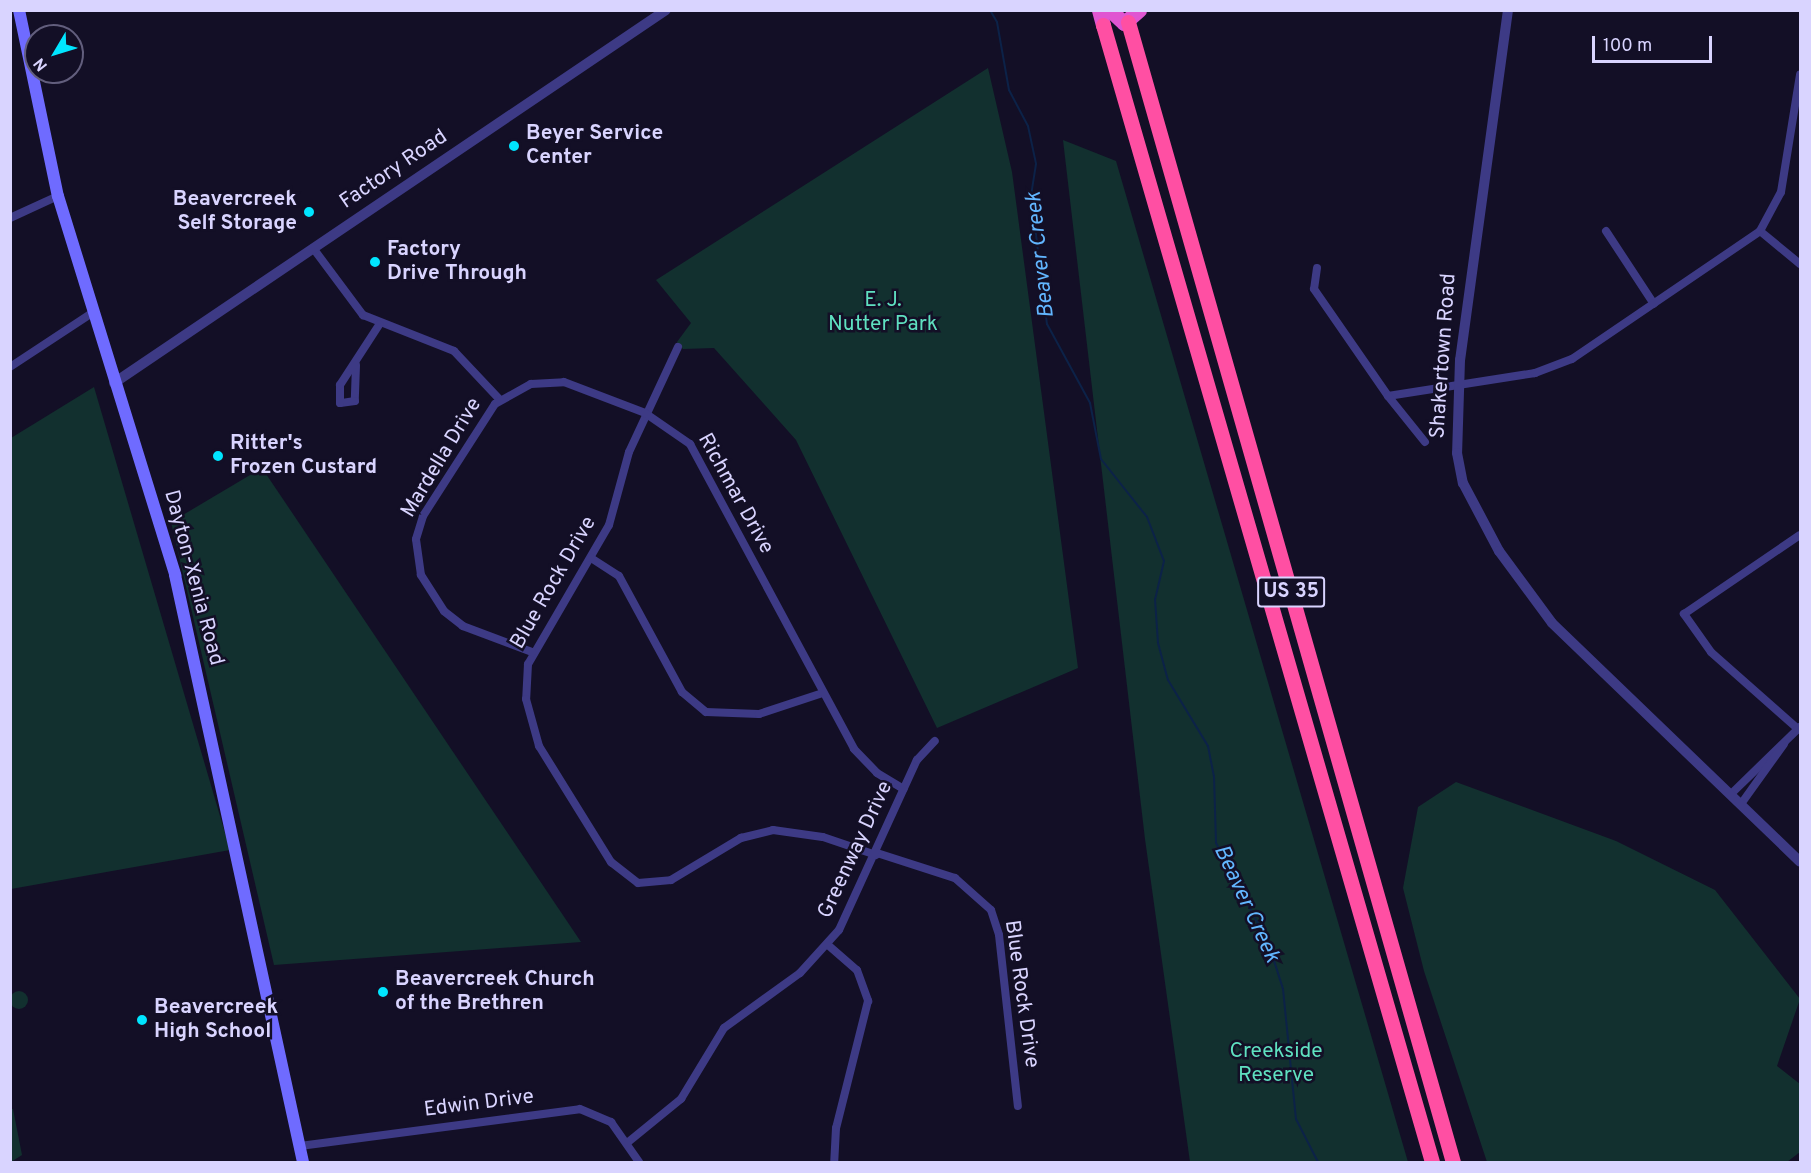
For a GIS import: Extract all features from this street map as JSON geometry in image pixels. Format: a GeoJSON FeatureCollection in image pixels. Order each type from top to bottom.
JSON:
{"type":"FeatureCollection","features":[{"type":"Feature","properties":{"kind":"highway"},"geometry":{"type":"LineString","coordinates":[[1110,10],[1117,20],[1131,14]]}},
{"type":"Feature","properties":{"kind":"highway","name":"US 35"},"geometry":{"type":"LineString","coordinates":[[1131,14],[1453,1162]]}},
{"type":"Feature","properties":{"kind":"highway","name":"US 35"},"geometry":{"type":"LineString","coordinates":[[1101,18],[1432,1162]]}},
{"type":"Feature","properties":{"kind":"main road","name":"Dayton-Xenia Road"},"geometry":{"type":"LineString","coordinates":[[19,10],[58,195],[92,314],[177,586],[303,1162]]}},
{"type":"Feature","properties":{"kind":"street","name":"Factory Road"},"geometry":{"type":"LineString","coordinates":[[114,383],[666,10]]}},
{"type":"Feature","properties":{"kind":"street","name":"Shakertown Road"},"geometry":{"type":"LineString","coordinates":[[1508,10],[1458,385],[1457,453],[1463,483],[1515,575],[1562,633],[1800,862]]}},
{"type":"Feature","properties":{"kind":"street"},"geometry":{"type":"LineString","coordinates":[[1389,396],[1535,373],[1572,359],[1760,231],[1781,192],[1800,75]]}},
{"type":"Feature","properties":{"kind":"street"},"geometry":{"type":"LineString","coordinates":[[10,218],[58,195]]}},
{"type":"Feature","properties":{"kind":"street"},"geometry":{"type":"LineString","coordinates":[[1606,231],[1654,304]]}},
{"type":"Feature","properties":{"kind":"street"},"geometry":{"type":"LineString","coordinates":[[1760,231],[1800,264]]}},
{"type":"Feature","properties":{"kind":"street"},"geometry":{"type":"LineString","coordinates":[[313,248],[352,303],[379,325],[454,351],[499,399]]}},
{"type":"Feature","properties":{"kind":"street"},"geometry":{"type":"LineString","coordinates":[[1317,268],[1314,289],[1389,396],[1425,442]]}},
{"type":"Feature","properties":{"kind":"street"},"geometry":{"type":"LineString","coordinates":[[10,367],[92,314]]}},
{"type":"Feature","properties":{"kind":"street"},"geometry":{"type":"LineString","coordinates":[[356,365],[379,325]]}},
{"type":"Feature","properties":{"kind":"street","name":"Blue Rock Drive"},"geometry":{"type":"LineString","coordinates":[[678,347],[645,413],[629,452],[613,517],[591,558],[532,652],[526,699],[539,746],[611,862],[627,878],[661,884],[741,838],[773,830],[823,837],[955,878],[991,910],[999,935],[1018,1106]]}},
{"type":"Feature","properties":{"kind":"street","name":"Richmar Drive"},"geometry":{"type":"LineString","coordinates":[[499,399],[531,384],[564,382],[645,413],[677,431],[693,449],[823,693],[861,758],[904,789]]}},
{"type":"Feature","properties":{"kind":"street","name":"Mardella Drive"},"geometry":{"type":"LineString","coordinates":[[499,399],[423,516],[416,556],[428,590],[450,616],[532,652]]}},
{"type":"Feature","properties":{"kind":"street"},"geometry":{"type":"LineString","coordinates":[[1731,794],[1799,728],[1711,652],[1684,614],[1800,535]]}},
{"type":"Feature","properties":{"kind":"street"},"geometry":{"type":"LineString","coordinates":[[591,558],[619,576],[682,692],[706,712],[759,714],[823,693]]}},
{"type":"Feature","properties":{"kind":"street","name":"Greenway Drive"},"geometry":{"type":"LineString","coordinates":[[627,1143],[681,1099],[724,1028],[800,973],[828,945],[876,854],[917,760],[935,741]]}},
{"type":"Feature","properties":{"kind":"street"},"geometry":{"type":"LineString","coordinates":[[1741,804],[1776,762],[1784,744]]}},
{"type":"Feature","properties":{"kind":"street"},"geometry":{"type":"LineString","coordinates":[[828,945],[856,968],[868,1001],[836,1128],[834,1162]]}},
{"type":"Feature","properties":{"kind":"street","name":"Edwin Drive"},"geometry":{"type":"LineString","coordinates":[[300,1146],[580,1109],[606,1118],[627,1143],[639,1162]]}},
{"type":"Feature","properties":{"kind":"green space","name":"E. J. Nutter Park"},"geometry":{"type":"Polygon","coordinates":[[[988,68],[1012,172],[1078,668],[937,728],[796,440],[714,348],[683,349],[677,342],[691,323],[656,280],[988,68]]]}},
{"type":"Feature","properties":{"kind":"green space","name":"Creekside Reserve"},"geometry":{"type":"Polygon","coordinates":[[[1063,140],[1116,161],[1408,1162],[1190,1162],[1145,839],[1063,140]]]}},
{"type":"Feature","properties":{"kind":"green space"},"geometry":{"type":"Polygon","coordinates":[[[94,387],[230,850],[11,889],[11,438],[94,387]]]}},
{"type":"Feature","properties":{"kind":"green space"},"geometry":{"type":"Polygon","coordinates":[[[262,468],[581,942],[274,965],[171,522],[262,468]]]}},
{"type":"Feature","properties":{"kind":"green space"},"geometry":{"type":"Polygon","coordinates":[[[1456,782],[1616,841],[1715,890],[1800,999],[1777,1066],[1800,1084],[1800,1152],[1787,1162],[1487,1162],[1424,971],[1403,888],[1418,807],[1456,782]]]}},
{"type":"Feature","properties":{"kind":"green space"},"geometry":{"type":"Polygon","coordinates":[[[19,991],[25,994],[28,1000],[25,1006],[19,1009],[13,1006],[10,1000],[13,994],[19,991]]]}},
{"type":"Feature","properties":{"kind":"green space"},"geometry":{"type":"Polygon","coordinates":[[[10,1109],[13,1109],[22,1155],[11,1162],[10,1109]]]}},
{"type":"Feature","properties":{"kind":"waterway","name":"Beaver Creek"},"geometry":{"type":"LineString","coordinates":[[990,10],[997,22],[1009,90],[1028,126],[1036,164],[1031,194],[1047,324],[1090,403],[1101,459],[1147,517],[1164,561],[1155,599],[1158,643],[1168,680],[1208,746],[1214,776],[1216,843],[1269,945],[1283,989],[1296,1119],[1318,1162]]}},
{"type":"Feature","properties":{"kind":"place","name":"Beyer Service Center"},"geometry":{"type":"Point","coordinates":[514,146]}},
{"type":"Feature","properties":{"kind":"place","name":"Beavercreek Self Storage"},"geometry":{"type":"Point","coordinates":[309,212]}},
{"type":"Feature","properties":{"kind":"place","name":"Factory Drive Through"},"geometry":{"type":"Point","coordinates":[375,262]}},
{"type":"Feature","properties":{"kind":"place","name":"Ritter's Frozen Custard"},"geometry":{"type":"Point","coordinates":[218,456]}},
{"type":"Feature","properties":{"kind":"place","name":"Beavercreek Church of the Brethren"},"geometry":{"type":"Point","coordinates":[383,992]}},
{"type":"Feature","properties":{"kind":"place","name":"Beavercreek High School"},"geometry":{"type":"Point","coordinates":[142,1020]}}]}
